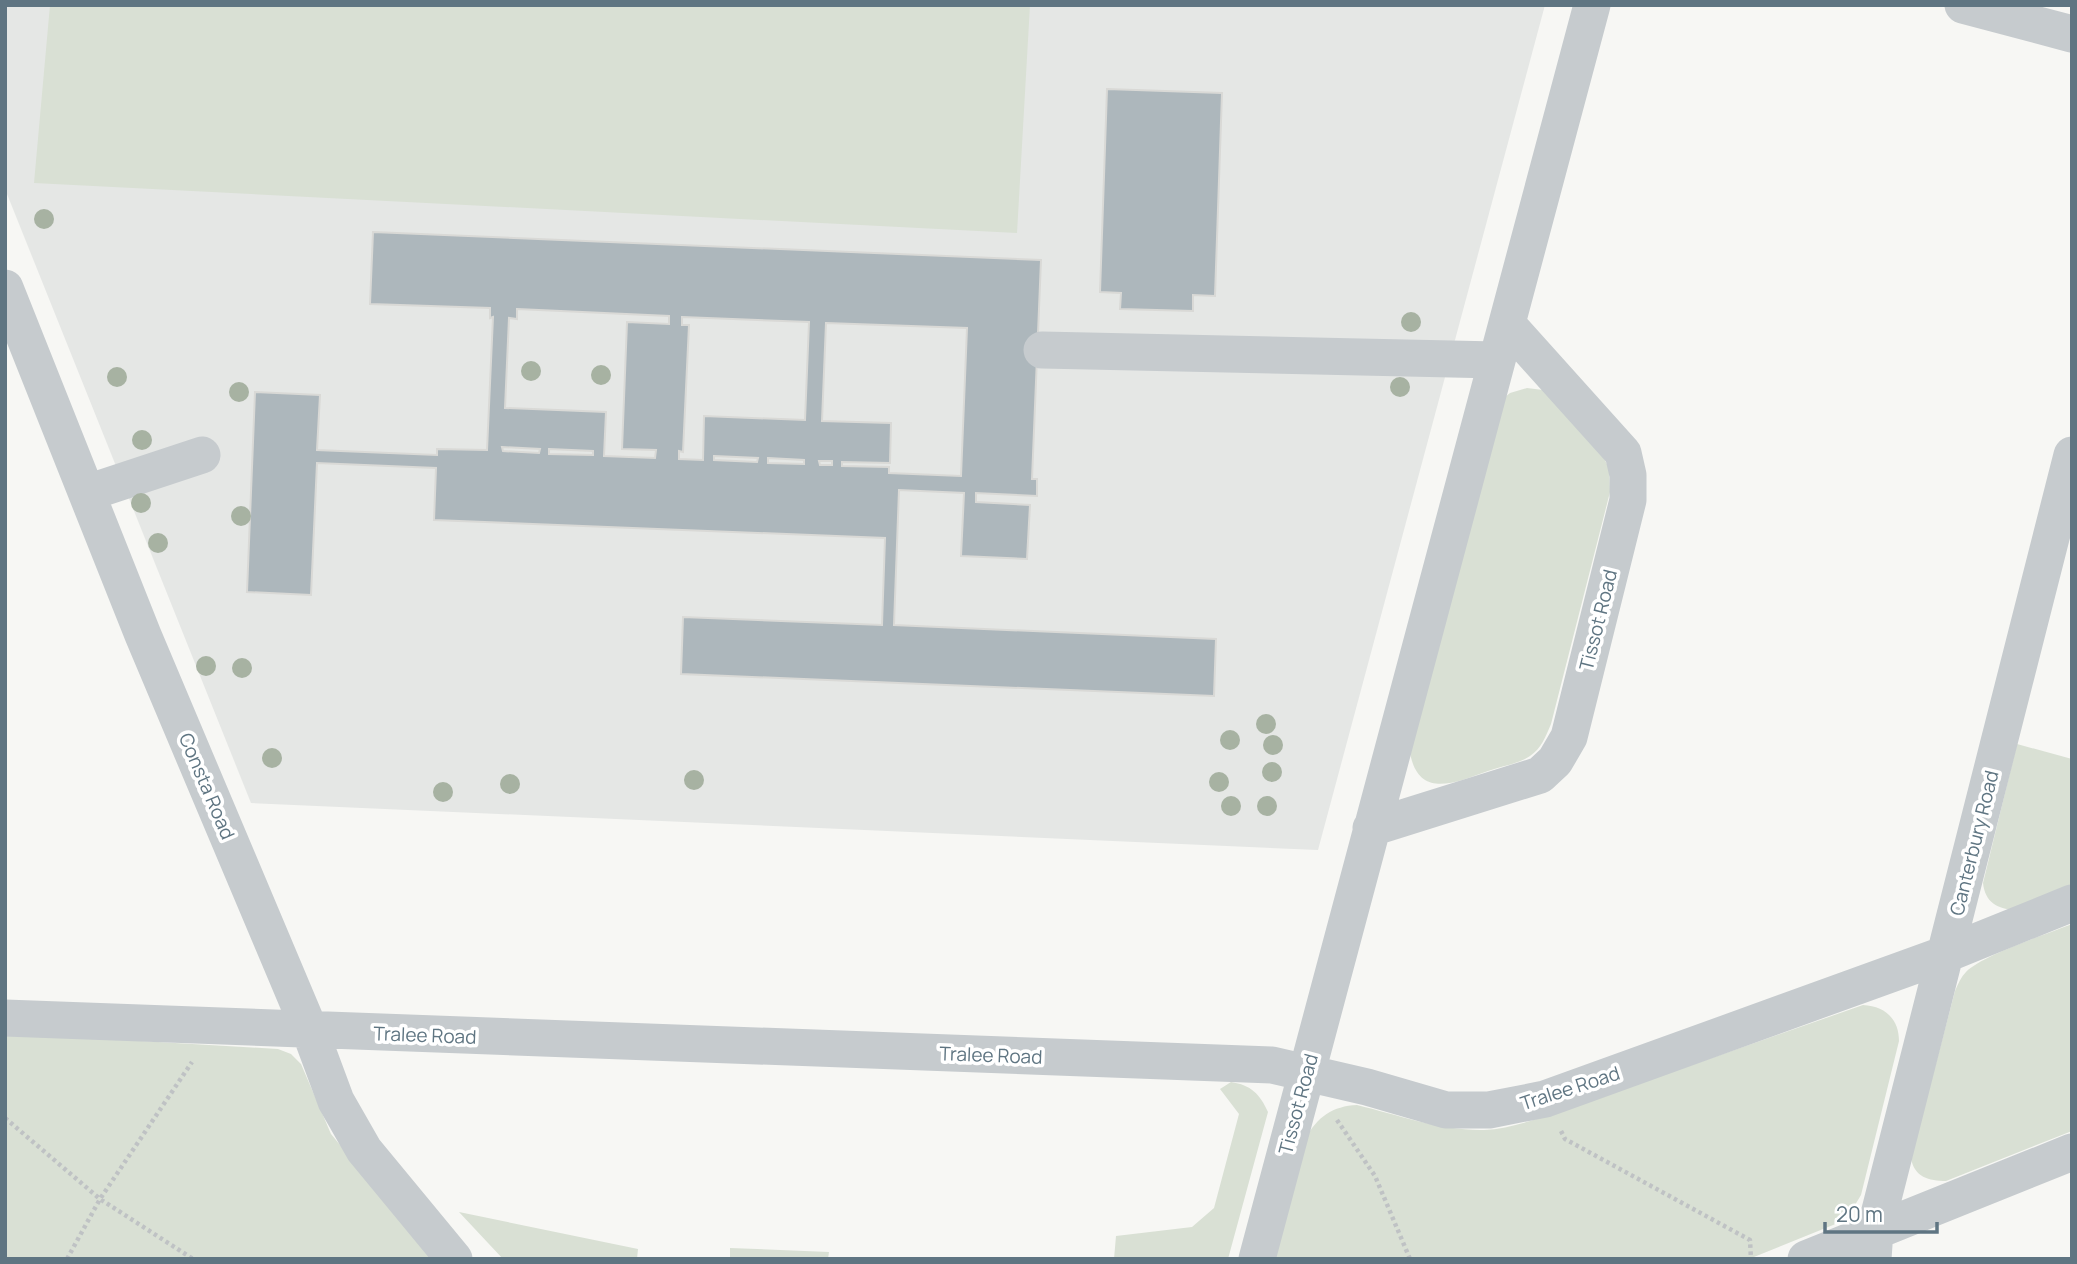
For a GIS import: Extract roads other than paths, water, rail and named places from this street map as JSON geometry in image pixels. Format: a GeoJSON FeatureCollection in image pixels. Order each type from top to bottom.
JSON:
{"type":"FeatureCollection","features":[{"type":"Feature","properties":{"kind":"street","name":"Tissot Road"},"geometry":{"type":"LineString","coordinates":[[1257,1259],[1592,5]]}},
{"type":"Feature","properties":{"kind":"street"},"geometry":{"type":"LineString","coordinates":[[1963,5],[2072,34]]}},
{"type":"Feature","properties":{"kind":"street","name":"Consta Road"},"geometry":{"type":"LineString","coordinates":[[5,288],[153,660],[310,1031],[336,1101],[364,1150],[454,1259]]}},
{"type":"Feature","properties":{"kind":"street","name":"Tissot Road"},"geometry":{"type":"LineString","coordinates":[[1371,828],[1540,775],[1555,761],[1569,737],[1628,500],[1628,475],[1623,453],[1507,324]]}},
{"type":"Feature","properties":{"kind":"street"},"geometry":{"type":"LineString","coordinates":[[1042,350],[1497,360]]}},
{"type":"Feature","properties":{"kind":"street","name":"Canterbury Road"},"geometry":{"type":"LineString","coordinates":[[1874,1244],[2072,455]]}},
{"type":"Feature","properties":{"kind":"street"},"geometry":{"type":"LineString","coordinates":[[87,494],[202,456]]}},
{"type":"Feature","properties":{"kind":"street","name":"Tralee Road"},"geometry":{"type":"LineString","coordinates":[[5,1018],[1272,1065],[1446,1110],[1489,1110],[1545,1099],[1946,954],[2072,904]]}},
{"type":"Feature","properties":{"kind":"street"},"geometry":{"type":"LineString","coordinates":[[1806,1259],[1874,1244],[2072,1152]]}}]}
